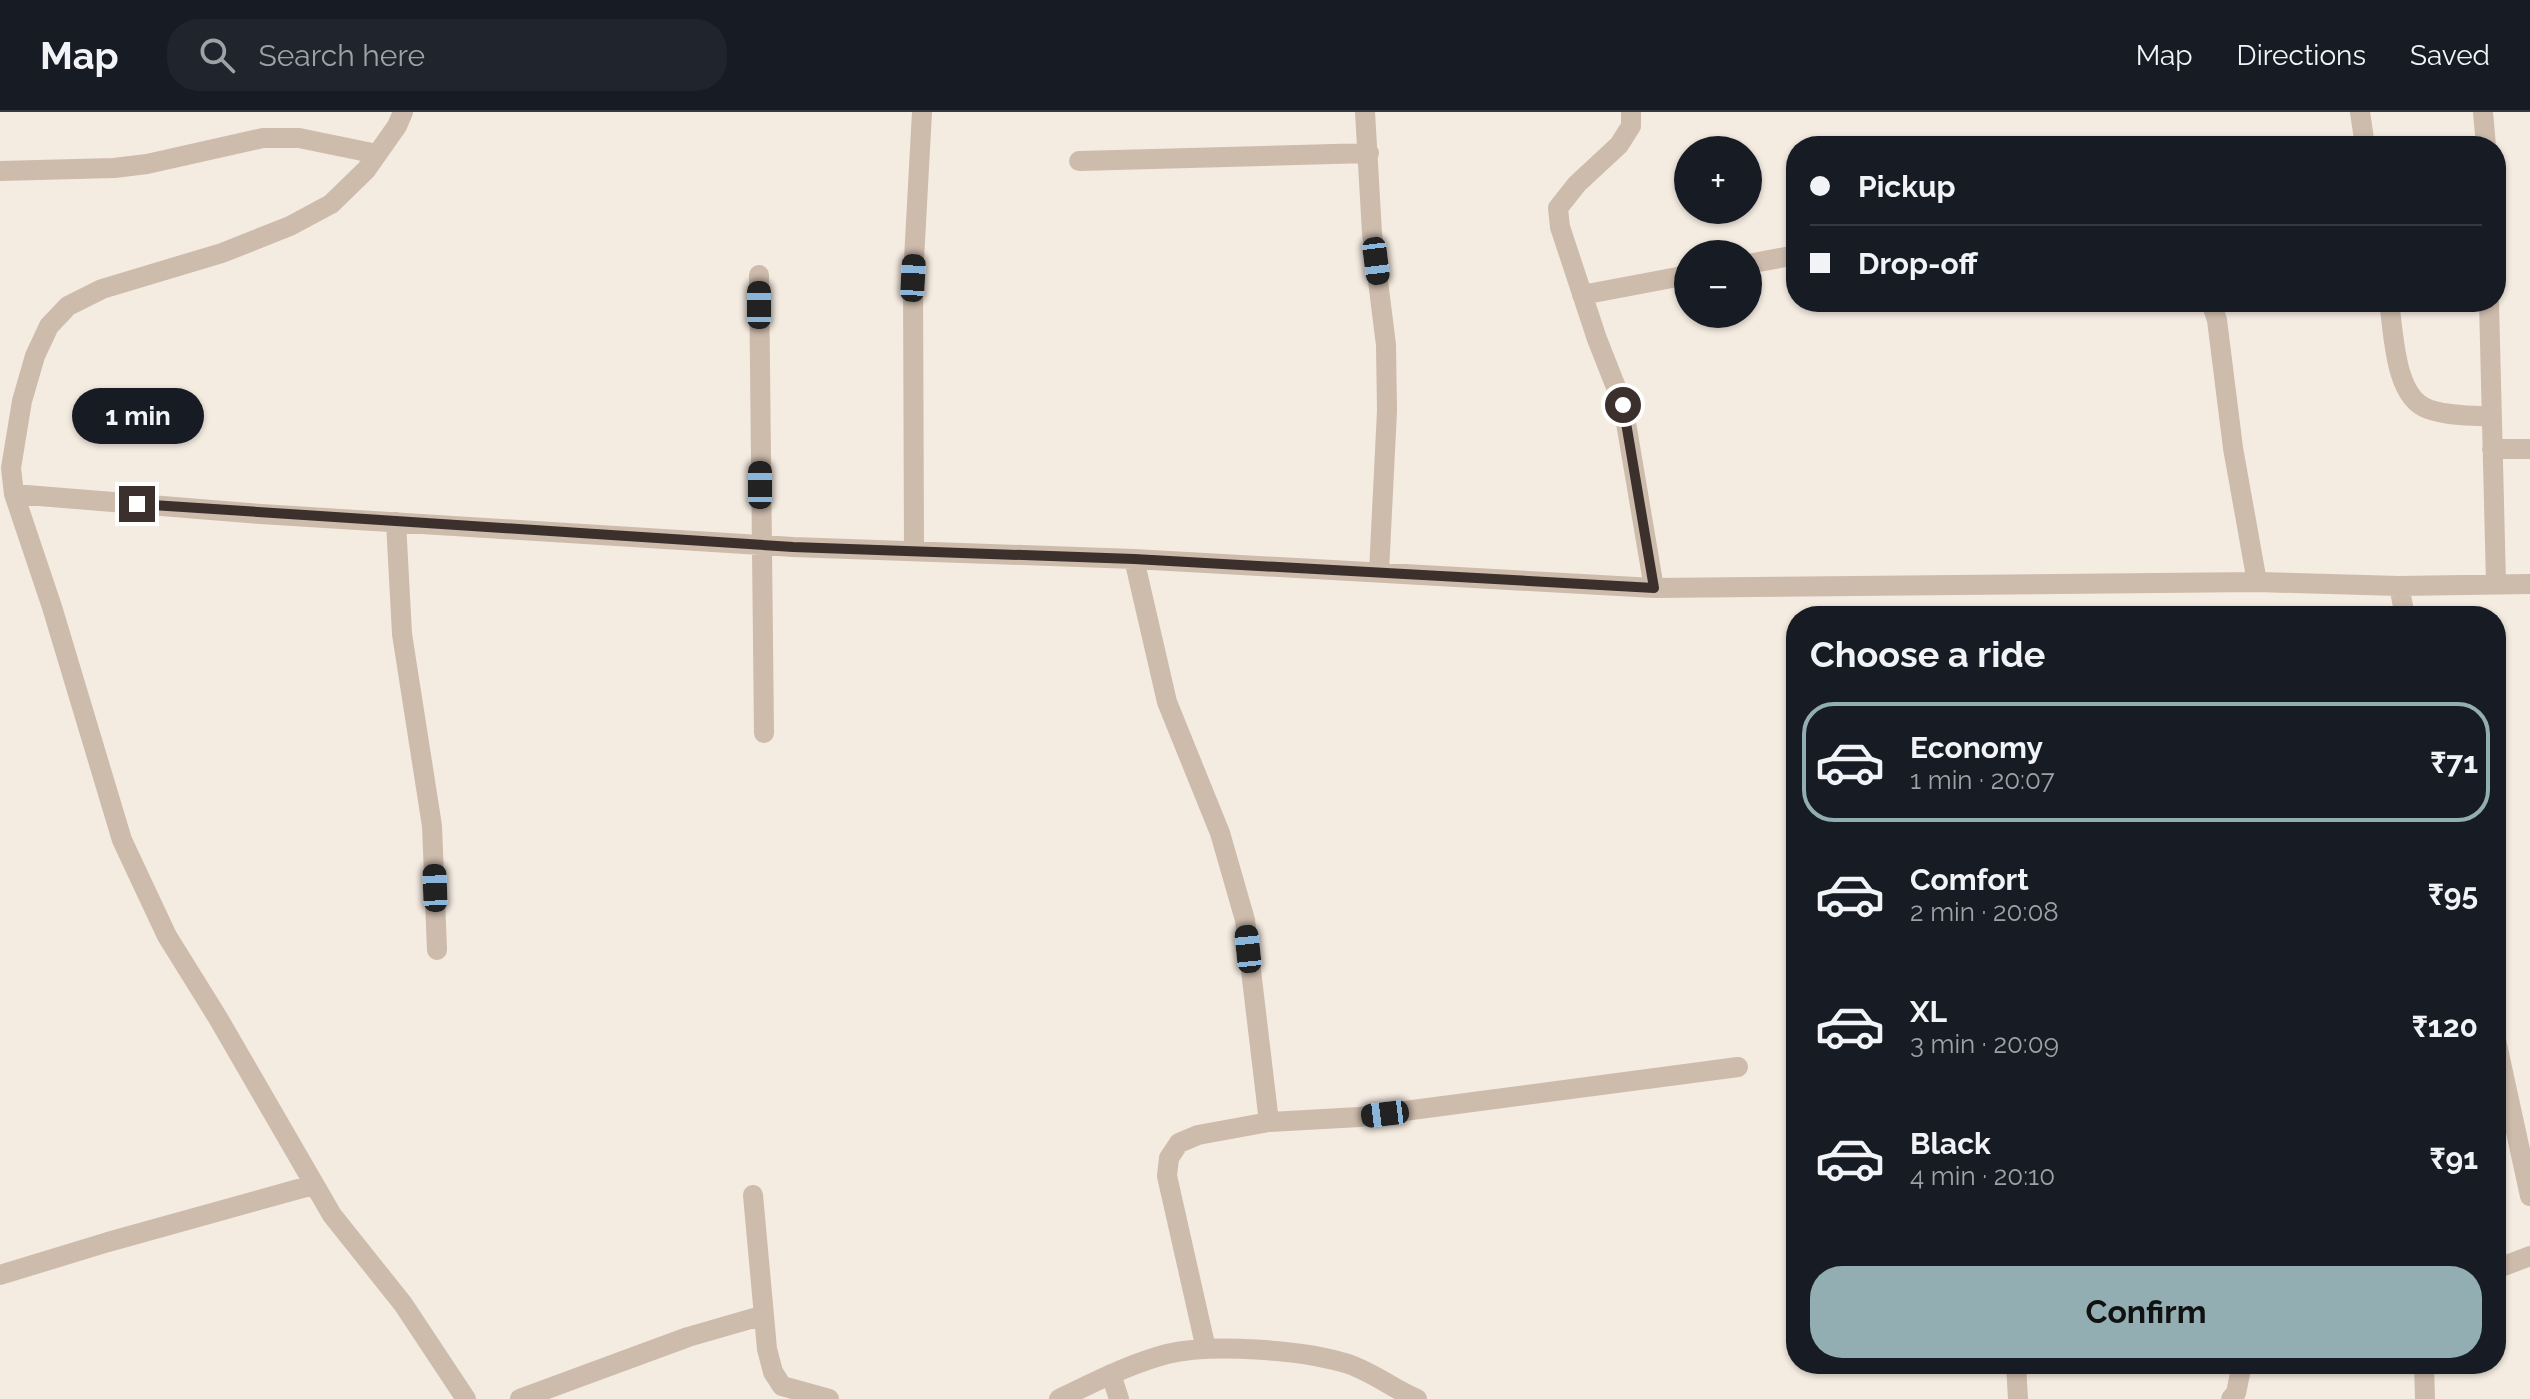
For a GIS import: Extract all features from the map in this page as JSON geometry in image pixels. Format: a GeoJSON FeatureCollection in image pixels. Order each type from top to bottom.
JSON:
{"type":"FeatureCollection","features":[{"type":"Feature","properties":{"kind":"street"},"geometry":{"type":"LineString","coordinates":[[403,112],[397,126],[366,170],[331,204],[290,226],[222,253],[102,289],[68,306],[49,326],[35,356],[6,468],[52,607],[122,840],[167,936],[332,1215],[403,1304],[466,1399]]}},
{"type":"Feature","properties":{"kind":"street"},"geometry":{"type":"LineString","coordinates":[[914,551],[913,278],[922,112]]}},
{"type":"Feature","properties":{"kind":"street"},"geometry":{"type":"LineString","coordinates":[[1365,112],[1372,233],[1386,345],[1387,411],[1379,572]]}},
{"type":"Feature","properties":{"kind":"street"},"geometry":{"type":"LineString","coordinates":[[1631,112],[1631,126],[1619,145],[1577,184],[1558,208],[1560,227],[1582,295],[1623,405],[1654,588]]}},
{"type":"Feature","properties":{"kind":"street"},"geometry":{"type":"LineString","coordinates":[[2360,112],[2364,136]]}},
{"type":"Feature","properties":{"kind":"street"},"geometry":{"type":"LineString","coordinates":[[2483,112],[2485,136]]}},
{"type":"Feature","properties":{"kind":"street"},"geometry":{"type":"LineString","coordinates":[[0,171],[114,168],[147,164],[263,138],[299,138],[377,154]]}},
{"type":"Feature","properties":{"kind":"street"},"geometry":{"type":"LineString","coordinates":[[1079,161],[1369,153]]}},
{"type":"Feature","properties":{"kind":"street"},"geometry":{"type":"LineString","coordinates":[[1762,261],[1786,257]]}},
{"type":"Feature","properties":{"kind":"street"},"geometry":{"type":"LineString","coordinates":[[759,275],[764,733]]}},
{"type":"Feature","properties":{"kind":"street"},"geometry":{"type":"LineString","coordinates":[[1582,295],[1674,278]]}},
{"type":"Feature","properties":{"kind":"street"},"geometry":{"type":"LineString","coordinates":[[2214,312],[2241,498],[2257,582]]}},
{"type":"Feature","properties":{"kind":"street"},"geometry":{"type":"LineString","coordinates":[[2391,312],[2406,392],[2415,402],[2429,410],[2491,417]]}},
{"type":"Feature","properties":{"kind":"street"},"geometry":{"type":"LineString","coordinates":[[2489,312],[2496,583]]}},
{"type":"Feature","properties":{"kind":"street"},"geometry":{"type":"LineString","coordinates":[[2492,449],[2530,449]]}},
{"type":"Feature","properties":{"kind":"street"},"geometry":{"type":"LineString","coordinates":[[14,494],[761,545],[1134,559],[1654,588],[2257,582],[2399,586],[2530,584]]}},
{"type":"Feature","properties":{"kind":"street"},"geometry":{"type":"LineString","coordinates":[[396,522],[402,634],[432,826],[437,950]]}},
{"type":"Feature","properties":{"kind":"street"},"geometry":{"type":"LineString","coordinates":[[1134,559],[1167,702],[1220,833],[1242,905],[1269,1122]]}},
{"type":"Feature","properties":{"kind":"street"},"geometry":{"type":"LineString","coordinates":[[2399,586],[2403,606]]}},
{"type":"Feature","properties":{"kind":"street"},"geometry":{"type":"LineString","coordinates":[[1206,1349],[1167,1176],[1169,1158],[1179,1143],[1198,1135],[1269,1122],[1359,1117],[1738,1067]]}},
{"type":"Feature","properties":{"kind":"street"},"geometry":{"type":"LineString","coordinates":[[2506,1086],[2530,1196]]}},
{"type":"Feature","properties":{"kind":"street"},"geometry":{"type":"LineString","coordinates":[[0,1275],[311,1182]]}},
{"type":"Feature","properties":{"kind":"street"},"geometry":{"type":"LineString","coordinates":[[753,1195],[767,1349],[773,1372],[782,1386],[829,1399]]}},
{"type":"Feature","properties":{"kind":"street"},"geometry":{"type":"LineString","coordinates":[[2506,1265],[2530,1256]]}},
{"type":"Feature","properties":{"kind":"street"},"geometry":{"type":"LineString","coordinates":[[520,1399],[688,1337],[764,1315]]}},
{"type":"Feature","properties":{"kind":"street"},"geometry":{"type":"LineString","coordinates":[[1059,1399],[1111,1374],[1170,1353],[1206,1349],[1270,1350],[1347,1363],[1417,1399]]}},
{"type":"Feature","properties":{"kind":"street"},"geometry":{"type":"LineString","coordinates":[[1111,1374],[1119,1399]]}},
{"type":"Feature","properties":{"kind":"street"},"geometry":{"type":"LineString","coordinates":[[2017,1374],[2018,1399]]}},
{"type":"Feature","properties":{"kind":"street"},"geometry":{"type":"LineString","coordinates":[[2231,1399],[2236,1393],[2240,1374]]}},
{"type":"Feature","properties":{"kind":"street"},"geometry":{"type":"LineString","coordinates":[[2424,1374],[2425,1399]]}},
{"type":"Feature","properties":{"kind":"route"},"geometry":{"type":"LineString","coordinates":[[137,504],[793,547],[1134,559],[1654,588],[1623,405]]}}]}
